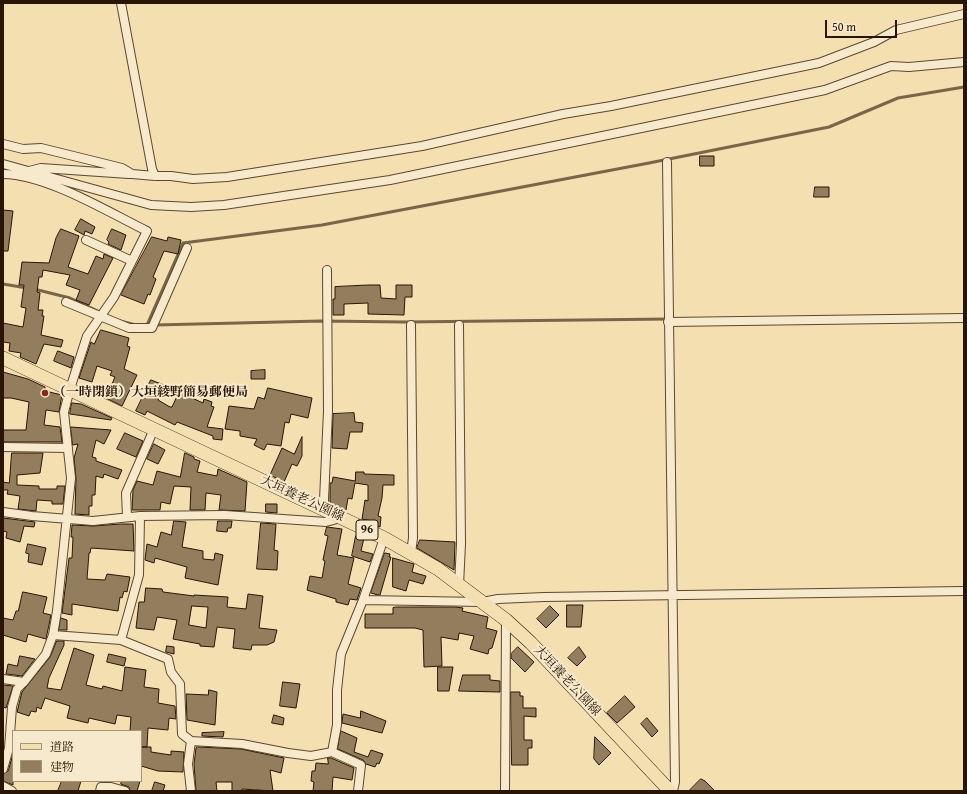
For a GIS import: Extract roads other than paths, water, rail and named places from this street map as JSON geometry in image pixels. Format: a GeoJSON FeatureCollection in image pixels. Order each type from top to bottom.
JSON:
{"type":"FeatureCollection","features":[{"type":"Feature","properties":{"kind":"main road","name":"大垣養老公園線"},"geometry":{"type":"LineString","coordinates":[[3,358],[384,538],[438,569],[506,620],[531,643],[670,791]]}},
{"type":"Feature","properties":{"kind":"street"},"geometry":{"type":"LineString","coordinates":[[121,3],[152,169],[155,176]]}},
{"type":"Feature","properties":{"kind":"street"},"geometry":{"type":"LineString","coordinates":[[27,174],[41,168],[193,178],[227,177],[422,146],[563,114],[610,106],[819,63],[874,42],[896,30],[964,14]]}},
{"type":"Feature","properties":{"kind":"street"},"geometry":{"type":"LineString","coordinates":[[3,174],[27,174],[151,205],[191,207],[224,205],[390,180],[825,90],[891,66],[909,67],[964,62]]}},
{"type":"Feature","properties":{"kind":"street"},"geometry":{"type":"LineString","coordinates":[[3,144],[23,149],[41,148],[122,168],[132,174]]}},
{"type":"Feature","properties":{"kind":"street"},"geometry":{"type":"LineString","coordinates":[[666,162],[673,595],[674,791]]}},
{"type":"Feature","properties":{"kind":"street"},"geometry":{"type":"LineString","coordinates":[[3,164],[101,207],[147,231],[114,297],[87,336],[70,389],[64,412],[71,478],[68,520],[53,634],[46,654],[17,689],[12,707],[9,748],[3,769]]}},
{"type":"Feature","properties":{"kind":"street"},"geometry":{"type":"LineString","coordinates":[[86,240],[132,261]]}},
{"type":"Feature","properties":{"kind":"street"},"geometry":{"type":"LineString","coordinates":[[66,302],[129,328],[152,328],[187,248]]}},
{"type":"Feature","properties":{"kind":"street"},"geometry":{"type":"LineString","coordinates":[[322,508],[324,500],[328,411],[327,270]]}},
{"type":"Feature","properties":{"kind":"street"},"geometry":{"type":"LineString","coordinates":[[668,322],[964,318]]}},
{"type":"Feature","properties":{"kind":"street"},"geometry":{"type":"LineString","coordinates":[[458,325],[461,536],[459,585]]}},
{"type":"Feature","properties":{"kind":"street"},"geometry":{"type":"LineString","coordinates":[[411,326],[413,538],[411,553]]}},
{"type":"Feature","properties":{"kind":"street"},"geometry":{"type":"LineString","coordinates":[[127,517],[126,493],[154,429]]}},
{"type":"Feature","properties":{"kind":"street"},"geometry":{"type":"LineString","coordinates":[[3,447],[68,448]]}},
{"type":"Feature","properties":{"kind":"street"},"geometry":{"type":"LineString","coordinates":[[3,512],[68,520],[93,520],[140,516],[225,515],[326,522],[342,518]]}},
{"type":"Feature","properties":{"kind":"street"},"geometry":{"type":"LineString","coordinates":[[121,640],[139,575],[140,516]]}},
{"type":"Feature","properties":{"kind":"street"},"geometry":{"type":"LineString","coordinates":[[332,752],[336,725],[337,690],[341,654],[384,538]]}},
{"type":"Feature","properties":{"kind":"street"},"geometry":{"type":"LineString","coordinates":[[362,600],[482,602],[498,599],[544,597],[964,591]]}},
{"type":"Feature","properties":{"kind":"street"},"geometry":{"type":"LineString","coordinates":[[505,791],[506,620]]}},
{"type":"Feature","properties":{"kind":"street"},"geometry":{"type":"LineString","coordinates":[[53,634],[121,640],[168,659],[171,672],[180,684],[182,734],[191,741],[242,744],[288,754],[311,756],[332,752],[361,765],[358,791]]}},
{"type":"Feature","properties":{"kind":"street"},"geometry":{"type":"LineString","coordinates":[[3,679],[19,680],[24,682]]}},
{"type":"Feature","properties":{"kind":"street"},"geometry":{"type":"LineString","coordinates":[[191,741],[188,764],[191,791]]}},
{"type":"Feature","properties":{"kind":"street"},"geometry":{"type":"LineString","coordinates":[[100,791],[101,787],[111,787],[125,791]]}},
{"type":"Feature","properties":{"kind":"waterway"},"geometry":{"type":"LineString","coordinates":[[144,325],[147,325],[183,243],[322,225],[649,163],[829,127],[898,98],[964,87]]}},
{"type":"Feature","properties":{"kind":"waterway"},"geometry":{"type":"LineString","coordinates":[[3,284],[27,288]]}},
{"type":"Feature","properties":{"kind":"waterway"},"geometry":{"type":"LineString","coordinates":[[34,289],[70,298],[102,313]]}},
{"type":"Feature","properties":{"kind":"waterway"},"geometry":{"type":"LineString","coordinates":[[155,325],[321,321],[405,322],[669,319]]}},
{"type":"Feature","properties":{"kind":"waterway"},"geometry":{"type":"LineString","coordinates":[[120,321],[136,325]]}},
{"type":"Feature","properties":{"kind":"place","name":"（一時閉鎖）大垣綾野簡易郵便局"},"geometry":{"type":"Point","coordinates":[45,393]}}]}
